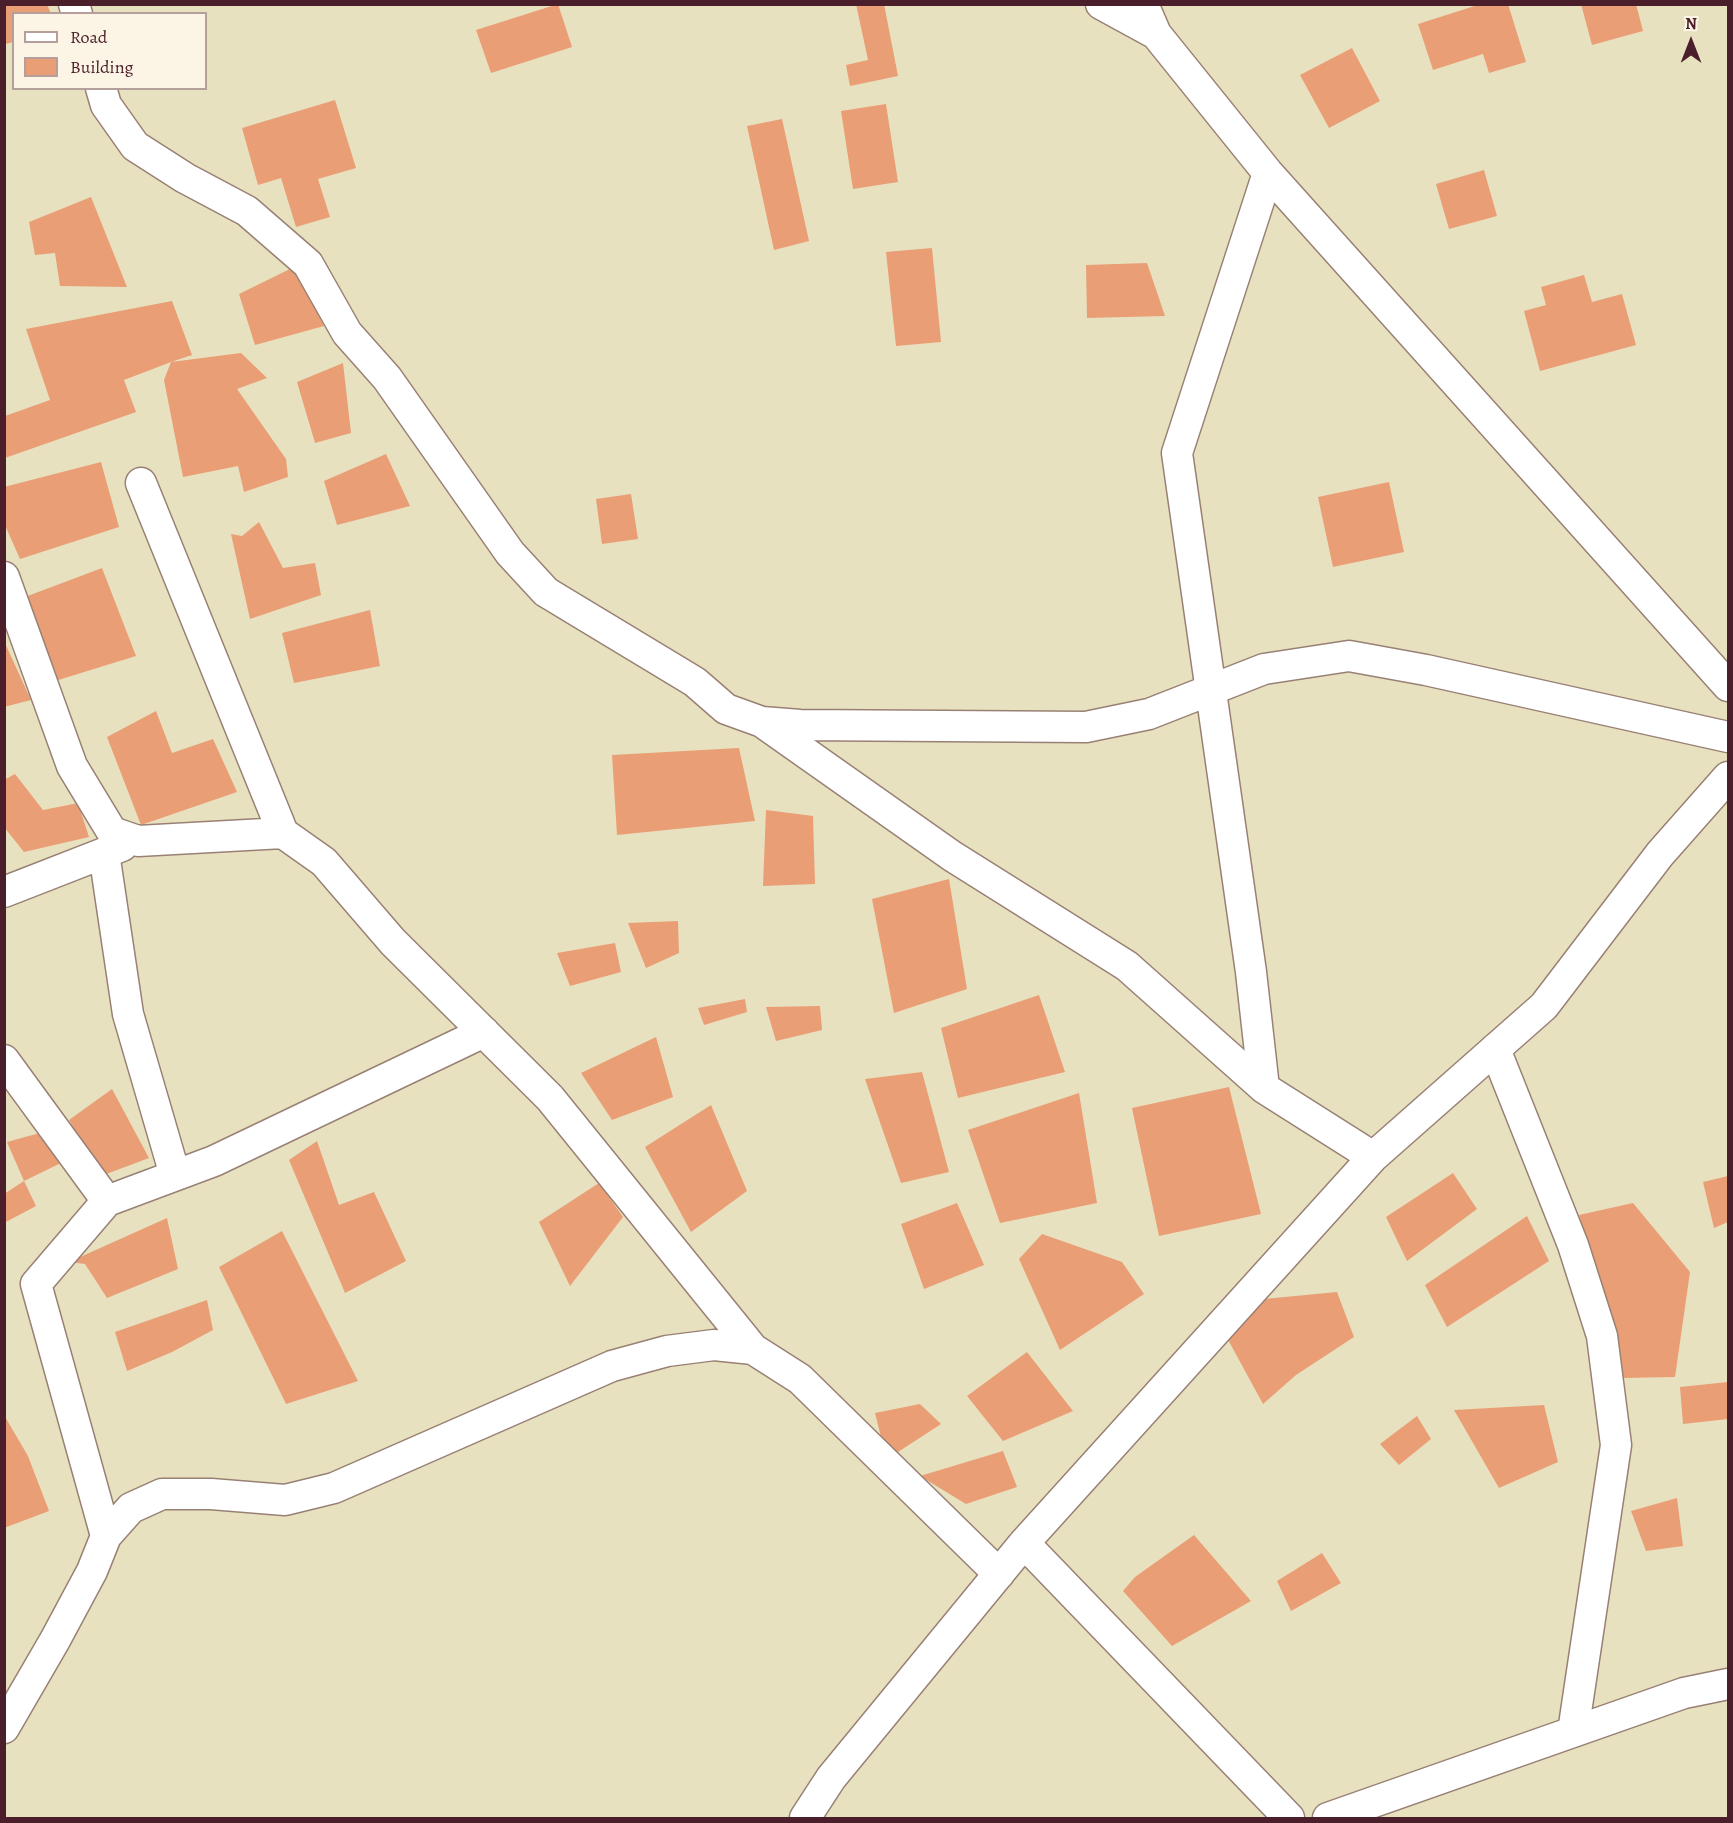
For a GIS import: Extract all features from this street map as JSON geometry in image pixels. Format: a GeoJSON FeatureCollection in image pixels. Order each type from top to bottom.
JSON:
{"type":"FeatureCollection","features":[{"type":"Feature","properties":{"kind":"street"},"geometry":{"type":"LineString","coordinates":[[1101,4],[1156,34]]}},
{"type":"Feature","properties":{"kind":"street"},"geometry":{"type":"LineString","coordinates":[[1143,4],[1156,34],[1268,173],[1728,686]]}},
{"type":"Feature","properties":{"kind":"street"},"geometry":{"type":"LineString","coordinates":[[102,90],[106,105],[135,146],[185,178],[247,211],[308,264],[347,333],[387,378],[510,553],[546,592],[695,682],[726,708],[762,722],[952,856],[1127,966],[1264,1088],[1373,1157]]}},
{"type":"Feature","properties":{"kind":"street"},"geometry":{"type":"LineString","coordinates":[[1264,1088],[1251,972],[1177,453],[1268,173]]}},
{"type":"Feature","properties":{"kind":"street"},"geometry":{"type":"LineString","coordinates":[[141,483],[283,833],[324,862],[393,942],[550,1098],[753,1349],[800,1379],[999,1574]]}},
{"type":"Feature","properties":{"kind":"street"},"geometry":{"type":"LineString","coordinates":[[4,577],[72,766],[112,832],[138,840]]}},
{"type":"Feature","properties":{"kind":"street"},"geometry":{"type":"LineString","coordinates":[[762,722],[800,725],[1086,727],[1149,714],[1264,669],[1349,656],[1426,669],[1728,737]]}},
{"type":"Feature","properties":{"kind":"street"},"geometry":{"type":"LineString","coordinates":[[805,1818],[831,1778],[1024,1543],[1373,1157],[1544,1006],[1660,854],[1728,777]]}},
{"type":"Feature","properties":{"kind":"street"},"geometry":{"type":"LineString","coordinates":[[4,892],[138,840],[283,833]]}},
{"type":"Feature","properties":{"kind":"street"},"geometry":{"type":"LineString","coordinates":[[104,853],[128,1014],[176,1175]]}},
{"type":"Feature","properties":{"kind":"street"},"geometry":{"type":"LineString","coordinates":[[106,1536],[36,1284],[107,1201],[214,1161],[484,1032]]}},
{"type":"Feature","properties":{"kind":"street"},"geometry":{"type":"LineString","coordinates":[[1495,1049],[1573,1245],[1602,1336],[1616,1445],[1573,1732]]}},
{"type":"Feature","properties":{"kind":"street"},"geometry":{"type":"LineString","coordinates":[[4,1060],[107,1201]]}},
{"type":"Feature","properties":{"kind":"street"},"geometry":{"type":"LineString","coordinates":[[4,1728],[61,1630],[92,1571],[106,1536],[131,1508],[162,1494],[211,1494],[285,1500],[334,1488],[612,1366],[667,1351],[714,1345],[753,1349]]}},
{"type":"Feature","properties":{"kind":"street"},"geometry":{"type":"LineString","coordinates":[[1024,1543],[1289,1818]]}},
{"type":"Feature","properties":{"kind":"street"},"geometry":{"type":"LineString","coordinates":[[1328,1818],[1684,1693],[1728,1684]]}},
{"type":"Feature","properties":{"kind":"building"},"geometry":{"type":"Polygon","coordinates":[[[5,4],[47,4],[50,12],[12,12],[12,42],[5,44],[5,4]]]}},
{"type":"Feature","properties":{"kind":"building"},"geometry":{"type":"Polygon","coordinates":[[[558,4],[572,47],[491,73],[476,30],[558,4]]]}},
{"type":"Feature","properties":{"kind":"building"},"geometry":{"type":"Polygon","coordinates":[[[856,4],[884,4],[898,76],[850,86],[846,65],[868,60],[856,4]]]}},
{"type":"Feature","properties":{"kind":"building"},"geometry":{"type":"Polygon","coordinates":[[[1481,4],[1508,4],[1526,62],[1489,73],[1483,54],[1433,70],[1418,24],[1481,4]]]}},
{"type":"Feature","properties":{"kind":"building"},"geometry":{"type":"Polygon","coordinates":[[[1581,4],[1636,4],[1643,31],[1592,45],[1581,4]]]}},
{"type":"Feature","properties":{"kind":"building"},"geometry":{"type":"Polygon","coordinates":[[[1352,48],[1380,101],[1329,128],[1300,75],[1352,48]]]}},
{"type":"Feature","properties":{"kind":"building"},"geometry":{"type":"Polygon","coordinates":[[[335,100],[356,168],[318,179],[330,217],[296,227],[281,178],[258,185],[242,128],[335,100]]]}},
{"type":"Feature","properties":{"kind":"building"},"geometry":{"type":"Polygon","coordinates":[[[886,104],[898,182],[853,189],[841,111],[886,104]]]}},
{"type":"Feature","properties":{"kind":"building"},"geometry":{"type":"Polygon","coordinates":[[[782,119],[809,241],[774,250],[747,126],[782,119]]]}},
{"type":"Feature","properties":{"kind":"building"},"geometry":{"type":"Polygon","coordinates":[[[1484,170],[1497,216],[1449,229],[1436,184],[1484,170]]]}},
{"type":"Feature","properties":{"kind":"building"},"geometry":{"type":"Polygon","coordinates":[[[91,197],[127,287],[60,286],[55,253],[35,255],[29,222],[91,197]]]}},
{"type":"Feature","properties":{"kind":"building"},"geometry":{"type":"Polygon","coordinates":[[[932,248],[941,342],[896,346],[886,252],[932,248]]]}},
{"type":"Feature","properties":{"kind":"building"},"geometry":{"type":"Polygon","coordinates":[[[1147,263],[1165,316],[1087,318],[1086,265],[1147,263]]]}},
{"type":"Feature","properties":{"kind":"building"},"geometry":{"type":"Polygon","coordinates":[[[294,267],[324,326],[255,345],[239,294],[294,267]]]}},
{"type":"Feature","properties":{"kind":"building"},"geometry":{"type":"Polygon","coordinates":[[[1584,275],[1592,302],[1622,294],[1636,345],[1540,371],[1524,311],[1546,305],[1541,287],[1584,275]]]}},
{"type":"Feature","properties":{"kind":"building"},"geometry":{"type":"Polygon","coordinates":[[[172,301],[192,355],[124,380],[136,412],[5,458],[5,416],[50,400],[26,329],[172,301]]]}},
{"type":"Feature","properties":{"kind":"building"},"geometry":{"type":"Polygon","coordinates":[[[241,353],[267,378],[237,389],[286,459],[288,477],[244,492],[238,466],[183,477],[164,380],[171,362],[241,353]]]}},
{"type":"Feature","properties":{"kind":"building"},"geometry":{"type":"Polygon","coordinates":[[[343,363],[351,433],[315,443],[297,382],[343,363]]]}},
{"type":"Feature","properties":{"kind":"building"},"geometry":{"type":"Polygon","coordinates":[[[386,454],[410,506],[337,525],[324,481],[386,454]]]}},
{"type":"Feature","properties":{"kind":"building"},"geometry":{"type":"Polygon","coordinates":[[[101,462],[119,527],[20,559],[4,523],[4,487],[101,462]]]}},
{"type":"Feature","properties":{"kind":"building"},"geometry":{"type":"Polygon","coordinates":[[[1389,482],[1404,552],[1333,567],[1318,497],[1389,482]]]}},
{"type":"Feature","properties":{"kind":"building"},"geometry":{"type":"Polygon","coordinates":[[[631,494],[638,539],[602,544],[596,499],[631,494]]]}},
{"type":"Feature","properties":{"kind":"building"},"geometry":{"type":"Polygon","coordinates":[[[259,522],[283,568],[315,563],[321,595],[250,619],[231,534],[242,536],[259,522]]]}},
{"type":"Feature","properties":{"kind":"building"},"geometry":{"type":"Polygon","coordinates":[[[102,568],[136,656],[55,681],[25,597],[102,568]]]}},
{"type":"Feature","properties":{"kind":"building"},"geometry":{"type":"Polygon","coordinates":[[[370,610],[380,666],[294,683],[282,633],[370,610]]]}},
{"type":"Feature","properties":{"kind":"building"},"geometry":{"type":"Polygon","coordinates":[[[4,641],[31,700],[4,707],[4,641]]]}},
{"type":"Feature","properties":{"kind":"building"},"geometry":{"type":"Polygon","coordinates":[[[156,711],[172,753],[213,739],[237,792],[141,825],[107,737],[156,711]]]}},
{"type":"Feature","properties":{"kind":"building"},"geometry":{"type":"Polygon","coordinates":[[[739,748],[755,821],[617,835],[612,755],[739,748]]]}},
{"type":"Feature","properties":{"kind":"building"},"geometry":{"type":"Polygon","coordinates":[[[15,774],[43,810],[78,803],[89,837],[24,852],[4,827],[4,780],[15,774]]]}},
{"type":"Feature","properties":{"kind":"building"},"geometry":{"type":"Polygon","coordinates":[[[766,810],[813,816],[815,884],[763,886],[766,810]]]}},
{"type":"Feature","properties":{"kind":"building"},"geometry":{"type":"Polygon","coordinates":[[[949,879],[967,989],[894,1013],[872,899],[949,879]]]}},
{"type":"Feature","properties":{"kind":"building"},"geometry":{"type":"Polygon","coordinates":[[[678,921],[679,953],[646,968],[628,923],[678,921]]]}},
{"type":"Feature","properties":{"kind":"building"},"geometry":{"type":"Polygon","coordinates":[[[615,943],[621,972],[570,986],[557,953],[615,943]]]}},
{"type":"Feature","properties":{"kind":"building"},"geometry":{"type":"Polygon","coordinates":[[[1039,995],[1065,1072],[958,1098],[941,1028],[1039,995]]]}},
{"type":"Feature","properties":{"kind":"building"},"geometry":{"type":"Polygon","coordinates":[[[745,999],[747,1012],[704,1025],[698,1008],[745,999]]]}},
{"type":"Feature","properties":{"kind":"building"},"geometry":{"type":"Polygon","coordinates":[[[820,1006],[822,1030],[776,1041],[766,1007],[820,1006]]]}},
{"type":"Feature","properties":{"kind":"building"},"geometry":{"type":"Polygon","coordinates":[[[656,1037],[673,1097],[612,1120],[581,1073],[656,1037]]]}},
{"type":"Feature","properties":{"kind":"building"},"geometry":{"type":"Polygon","coordinates":[[[922,1072],[949,1172],[901,1183],[865,1079],[922,1072]]]}},
{"type":"Feature","properties":{"kind":"building"},"geometry":{"type":"Polygon","coordinates":[[[1229,1087],[1261,1214],[1159,1236],[1132,1108],[1229,1087]]]}},
{"type":"Feature","properties":{"kind":"building"},"geometry":{"type":"Polygon","coordinates":[[[112,1089],[149,1158],[101,1176],[69,1120],[112,1089]]]}},
{"type":"Feature","properties":{"kind":"building"},"geometry":{"type":"Polygon","coordinates":[[[1079,1093],[1097,1203],[1000,1223],[968,1130],[1079,1093]]]}},
{"type":"Feature","properties":{"kind":"building"},"geometry":{"type":"Polygon","coordinates":[[[711,1105],[747,1191],[691,1232],[645,1147],[711,1105]]]}},
{"type":"Feature","properties":{"kind":"building"},"geometry":{"type":"Polygon","coordinates":[[[47,1131],[61,1163],[24,1181],[7,1142],[47,1131]]]}},
{"type":"Feature","properties":{"kind":"building"},"geometry":{"type":"Polygon","coordinates":[[[317,1141],[339,1205],[374,1192],[406,1261],[345,1293],[289,1160],[317,1141]]]}},
{"type":"Feature","properties":{"kind":"building"},"geometry":{"type":"Polygon","coordinates":[[[1453,1173],[1477,1209],[1407,1261],[1386,1217],[1453,1173]]]}},
{"type":"Feature","properties":{"kind":"building"},"geometry":{"type":"Polygon","coordinates":[[[1728,1176],[1728,1222],[1714,1228],[1703,1182],[1728,1176]]]}},
{"type":"Feature","properties":{"kind":"building"},"geometry":{"type":"Polygon","coordinates":[[[24,1181],[36,1206],[4,1223],[4,1194],[24,1181]]]}},
{"type":"Feature","properties":{"kind":"building"},"geometry":{"type":"Polygon","coordinates":[[[599,1183],[623,1217],[570,1286],[539,1222],[599,1183]]]}},
{"type":"Feature","properties":{"kind":"building"},"geometry":{"type":"Polygon","coordinates":[[[957,1203],[984,1265],[924,1289],[901,1224],[957,1203]]]}},
{"type":"Feature","properties":{"kind":"building"},"geometry":{"type":"Polygon","coordinates":[[[1633,1203],[1690,1272],[1675,1377],[1623,1378],[1579,1215],[1633,1203]]]}},
{"type":"Feature","properties":{"kind":"building"},"geometry":{"type":"Polygon","coordinates":[[[1527,1216],[1549,1261],[1447,1327],[1425,1285],[1527,1216]]]}},
{"type":"Feature","properties":{"kind":"building"},"geometry":{"type":"Polygon","coordinates":[[[167,1218],[178,1269],[107,1298],[85,1264],[69,1262],[167,1218]]]}},
{"type":"Feature","properties":{"kind":"building"},"geometry":{"type":"Polygon","coordinates":[[[282,1231],[358,1381],[286,1404],[219,1267],[282,1231]]]}},
{"type":"Feature","properties":{"kind":"building"},"geometry":{"type":"Polygon","coordinates":[[[1042,1234],[1122,1262],[1144,1294],[1060,1350],[1019,1259],[1042,1234]]]}},
{"type":"Feature","properties":{"kind":"building"},"geometry":{"type":"Polygon","coordinates":[[[1337,1292],[1354,1337],[1296,1375],[1263,1404],[1226,1336],[1243,1301],[1337,1292]]]}},
{"type":"Feature","properties":{"kind":"building"},"geometry":{"type":"Polygon","coordinates":[[[207,1300],[213,1330],[172,1352],[127,1371],[115,1332],[207,1300]]]}},
{"type":"Feature","properties":{"kind":"building"},"geometry":{"type":"Polygon","coordinates":[[[1027,1352],[1073,1411],[1003,1441],[967,1396],[1027,1352]]]}},
{"type":"Feature","properties":{"kind":"building"},"geometry":{"type":"Polygon","coordinates":[[[1728,1382],[1728,1419],[1683,1424],[1680,1387],[1728,1382]]]}},
{"type":"Feature","properties":{"kind":"building"},"geometry":{"type":"Polygon","coordinates":[[[920,1404],[941,1424],[898,1452],[883,1445],[875,1413],[920,1404]]]}},
{"type":"Feature","properties":{"kind":"building"},"geometry":{"type":"Polygon","coordinates":[[[1544,1405],[1558,1462],[1499,1488],[1454,1410],[1544,1405]]]}},
{"type":"Feature","properties":{"kind":"building"},"geometry":{"type":"Polygon","coordinates":[[[4,1415],[28,1456],[49,1511],[4,1528],[4,1415]]]}},
{"type":"Feature","properties":{"kind":"building"},"geometry":{"type":"Polygon","coordinates":[[[1417,1416],[1431,1439],[1399,1465],[1380,1444],[1417,1416]]]}},
{"type":"Feature","properties":{"kind":"building"},"geometry":{"type":"Polygon","coordinates":[[[1003,1451],[1017,1487],[966,1504],[920,1476],[1003,1451]]]}},
{"type":"Feature","properties":{"kind":"building"},"geometry":{"type":"Polygon","coordinates":[[[1677,1498],[1683,1546],[1646,1551],[1631,1511],[1677,1498]]]}},
{"type":"Feature","properties":{"kind":"building"},"geometry":{"type":"Polygon","coordinates":[[[1194,1535],[1251,1601],[1172,1646],[1123,1591],[1135,1577],[1194,1535]]]}},
{"type":"Feature","properties":{"kind":"building"},"geometry":{"type":"Polygon","coordinates":[[[1322,1553],[1341,1583],[1291,1611],[1277,1581],[1322,1553]]]}}]}
